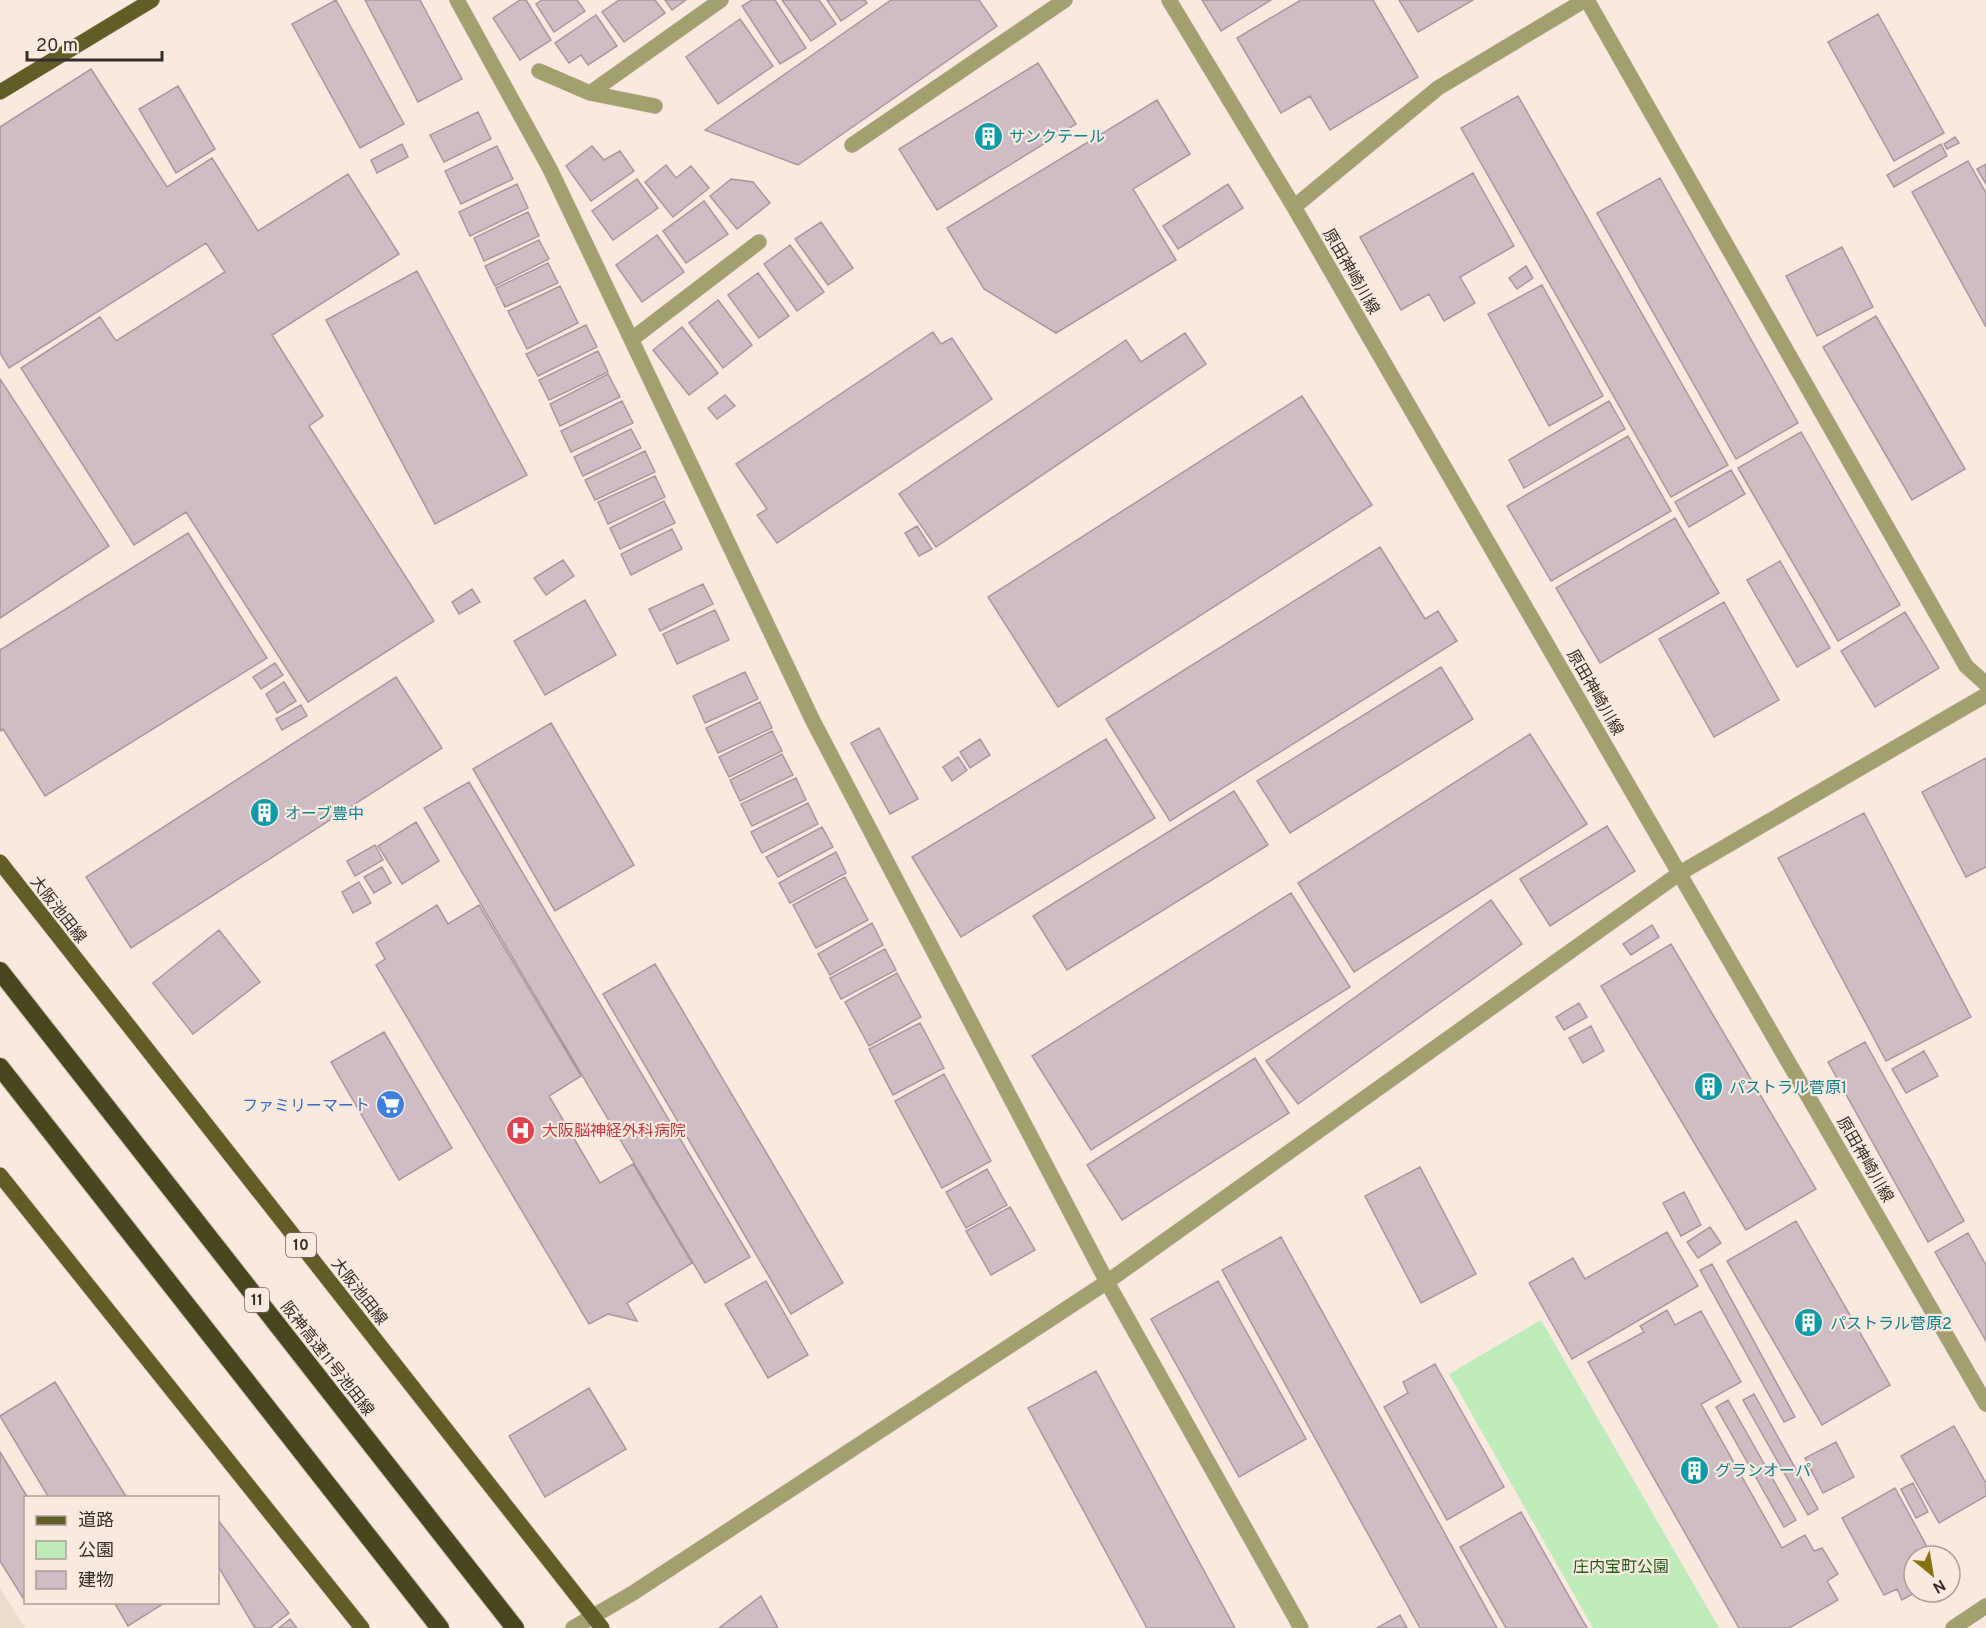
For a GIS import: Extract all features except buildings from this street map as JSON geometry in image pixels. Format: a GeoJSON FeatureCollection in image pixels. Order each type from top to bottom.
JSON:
{"type":"FeatureCollection","features":[{"type":"Feature","properties":{"kind":"highway","name":"阪神高速11号池田線"},"geometry":{"type":"LineString","coordinates":[[0,971],[515,1628]]}},
{"type":"Feature","properties":{"kind":"highway"},"geometry":{"type":"LineString","coordinates":[[0,1067],[440,1628]]}},
{"type":"Feature","properties":{"kind":"main road"},"geometry":{"type":"LineString","coordinates":[[0,92],[152,0]]}},
{"type":"Feature","properties":{"kind":"main road","name":"大阪池田線"},"geometry":{"type":"LineString","coordinates":[[0,862],[598,1623]]}},
{"type":"Feature","properties":{"kind":"main road"},"geometry":{"type":"LineString","coordinates":[[0,1175],[362,1628]]}},
{"type":"Feature","properties":{"kind":"street"},"geometry":{"type":"LineString","coordinates":[[590,93],[721,0]]}},
{"type":"Feature","properties":{"kind":"street"},"geometry":{"type":"LineString","coordinates":[[852,145],[1065,0]]}},
{"type":"Feature","properties":{"kind":"street","name":"原田神崎川線"},"geometry":{"type":"LineString","coordinates":[[1169,0],[1294,207],[1986,1404]]}},
{"type":"Feature","properties":{"kind":"street"},"geometry":{"type":"LineString","coordinates":[[1294,207],[1438,88],[1586,0],[1966,666],[1986,684]]}},
{"type":"Feature","properties":{"kind":"street"},"geometry":{"type":"LineString","coordinates":[[460,1],[550,169],[813,721],[1107,1282],[1301,1628]]}},
{"type":"Feature","properties":{"kind":"street"},"geometry":{"type":"LineString","coordinates":[[538,71],[590,93],[655,106]]}},
{"type":"Feature","properties":{"kind":"street"},"geometry":{"type":"LineString","coordinates":[[632,339],[759,242]]}},
{"type":"Feature","properties":{"kind":"street"},"geometry":{"type":"LineString","coordinates":[[573,1628],[598,1623],[1107,1282],[1680,873],[1986,695]]}},
{"type":"Feature","properties":{"kind":"street"},"geometry":{"type":"LineString","coordinates":[[1953,1628],[1986,1606]]}},
{"type":"Feature","properties":{"kind":"shaded area"},"geometry":{"type":"Polygon","coordinates":[[[0,1588],[25,1628],[0,1628],[0,1588]]]}},
{"type":"Feature","properties":{"kind":"green space","name":"庄内宝町公園"},"geometry":{"type":"Polygon","coordinates":[[[1541,1320],[1719,1628],[1593,1628],[1449,1374],[1541,1320]]]}},
{"type":"Feature","properties":{"kind":"place","name":"サンクテール"},"geometry":{"type":"Point","coordinates":[988,136]}},
{"type":"Feature","properties":{"kind":"place","name":"オーブ豊中"},"geometry":{"type":"Point","coordinates":[264,813]}},
{"type":"Feature","properties":{"kind":"place","name":"パストラル菅原1"},"geometry":{"type":"Point","coordinates":[1708,1087]}},
{"type":"Feature","properties":{"kind":"place","name":"ファミリーマート"},"geometry":{"type":"Point","coordinates":[391,1105]}},
{"type":"Feature","properties":{"kind":"place","name":"大阪脳神経外科病院"},"geometry":{"type":"Point","coordinates":[521,1130]}},
{"type":"Feature","properties":{"kind":"place","name":"パストラル菅原2"},"geometry":{"type":"Point","coordinates":[1809,1323]}},
{"type":"Feature","properties":{"kind":"place","name":"グランオーパ"},"geometry":{"type":"Point","coordinates":[1694,1470]}}]}
